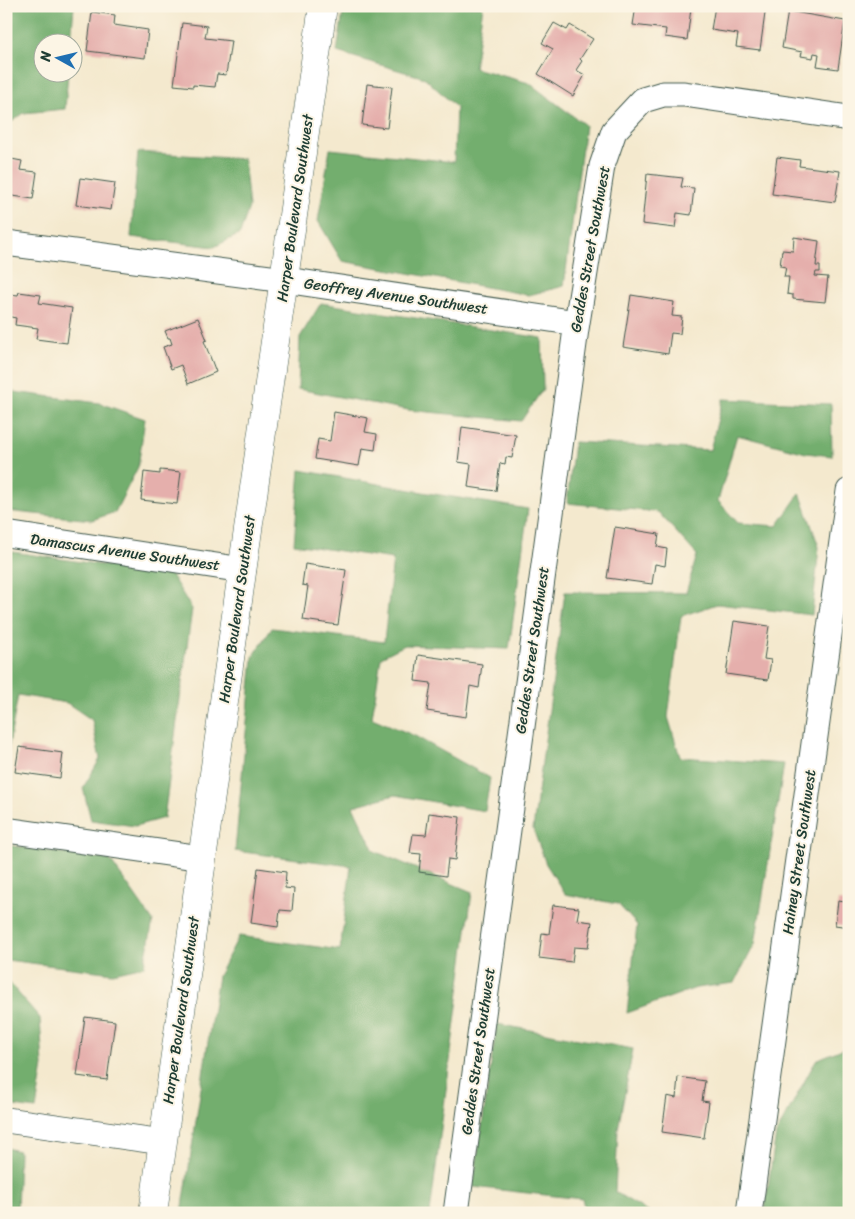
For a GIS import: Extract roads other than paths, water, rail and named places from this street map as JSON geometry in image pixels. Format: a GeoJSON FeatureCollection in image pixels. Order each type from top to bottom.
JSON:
{"type":"FeatureCollection","features":[{"type":"Feature","properties":{"kind":"street","name":"Harper Boulevard Southwest"},"geometry":{"type":"LineString","coordinates":[[153,1213],[323,6]]}},
{"type":"Feature","properties":{"kind":"street","name":"Geddes Street Southwest"},"geometry":{"type":"LineString","coordinates":[[456,1213],[577,323],[602,166],[614,130],[643,100],[663,94],[684,94],[849,118]]}},
{"type":"Feature","properties":{"kind":"street","name":"Geoffrey Avenue Southwest"},"geometry":{"type":"LineString","coordinates":[[6,243],[285,280],[577,323]]}},
{"type":"Feature","properties":{"kind":"street","name":"Hainey Street Southwest"},"geometry":{"type":"LineString","coordinates":[[749,1213],[849,492]]}},
{"type":"Feature","properties":{"kind":"street","name":"Damascus Avenue Southwest"},"geometry":{"type":"LineString","coordinates":[[6,534],[243,570]]}},
{"type":"Feature","properties":{"kind":"street"},"geometry":{"type":"LineString","coordinates":[[6,830],[202,858]]}},
{"type":"Feature","properties":{"kind":"street"},"geometry":{"type":"LineString","coordinates":[[6,1120],[163,1142]]}}]}
